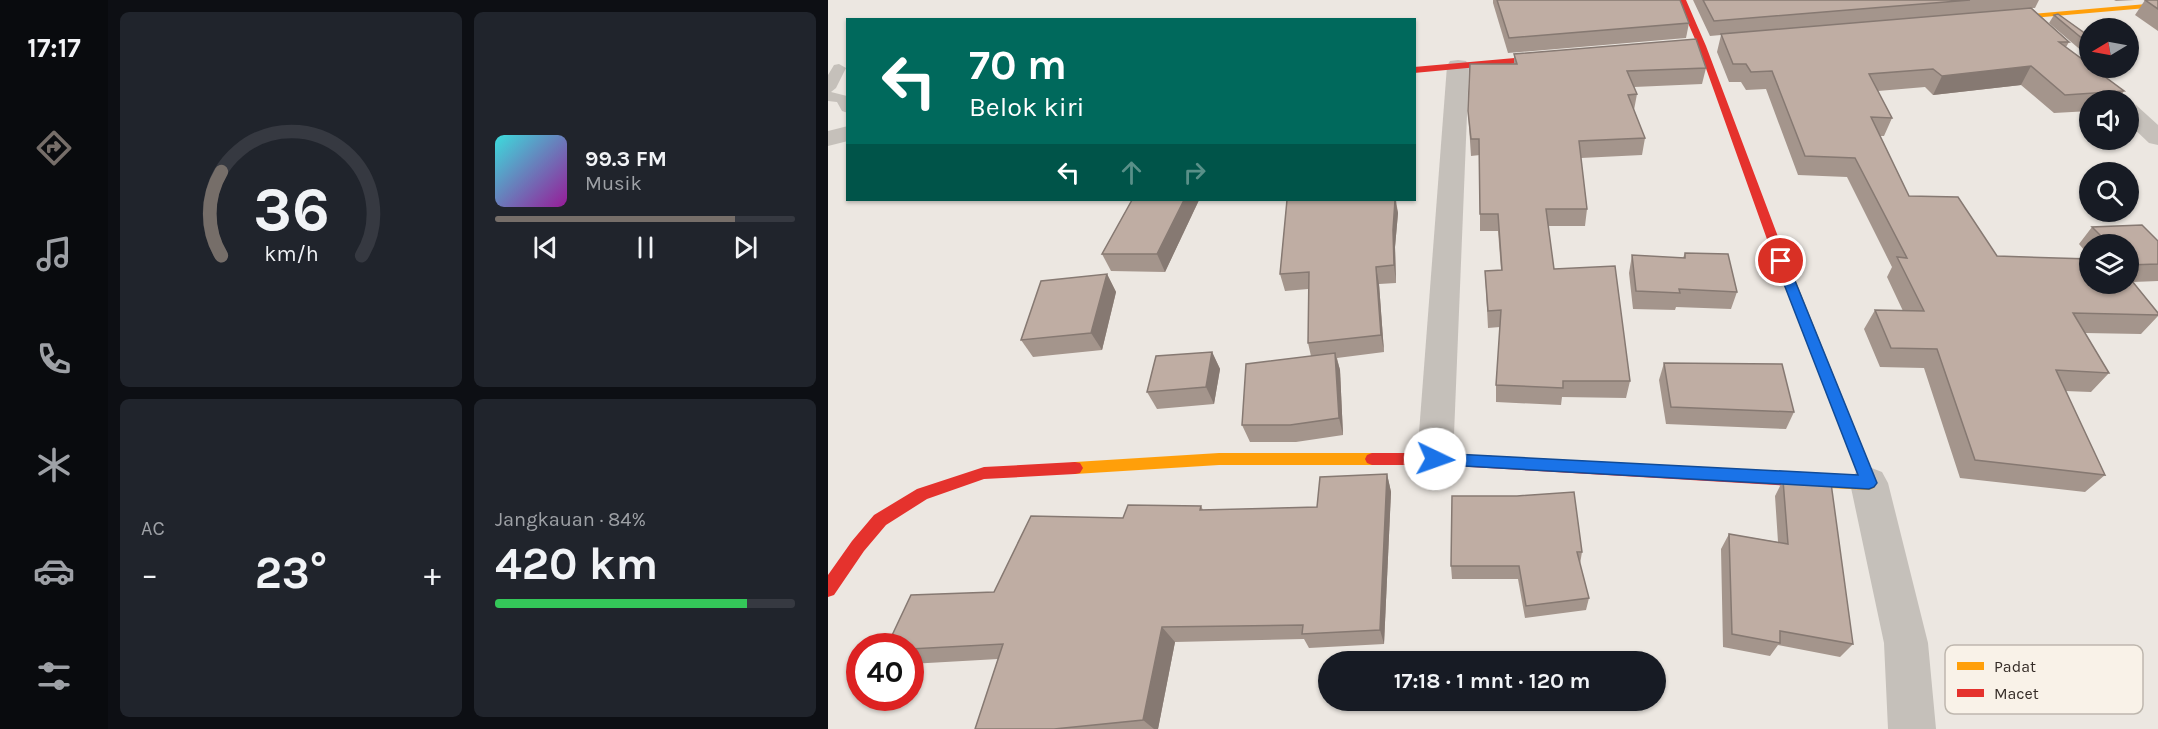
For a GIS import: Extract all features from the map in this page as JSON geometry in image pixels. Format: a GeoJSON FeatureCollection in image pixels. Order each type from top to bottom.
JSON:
{"type":"FeatureCollection","features":[{"type":"Feature","properties":{"kind":"street"},"geometry":{"type":"LineString","coordinates":[[1682,0],[1702,46],[1755,194],[1869,483],[1906,643],[1912,729]]}},
{"type":"Feature","properties":{"kind":"street"},"geometry":{"type":"LineString","coordinates":[[1981,20],[2158,5]]}},
{"type":"Feature","properties":{"kind":"street"},"geometry":{"type":"LineString","coordinates":[[2027,16],[2050,37]]}},
{"type":"Feature","properties":{"kind":"street"},"geometry":{"type":"LineString","coordinates":[[1416,70],[1574,56]]}},
{"type":"Feature","properties":{"kind":"street"},"geometry":{"type":"LineString","coordinates":[[1435,459],[1458,66]]}},
{"type":"Feature","properties":{"kind":"street"},"geometry":{"type":"LineString","coordinates":[[2139,120],[2158,138]]}},
{"type":"Feature","properties":{"kind":"street"},"geometry":{"type":"LineString","coordinates":[[828,139],[846,134]]}},
{"type":"Feature","properties":{"kind":"street"},"geometry":{"type":"LineString","coordinates":[[828,589],[870,530],[910,498],[953,480],[984,473],[1219,459],[1435,459],[1869,483]]}},
{"type":"Feature","properties":{"kind":"lane"},"geometry":{"type":"LineString","coordinates":[[828,88],[839,68]]}},
{"type":"Feature","properties":{"kind":"lane"},"geometry":{"type":"LineString","coordinates":[[828,96],[842,99],[846,105]]}},
{"type":"Feature","properties":{"kind":"building"},"geometry":{"type":"Polygon","coordinates":[[[1497,0],[1680,0],[1689,23],[1509,38],[1497,0]]]}},
{"type":"Feature","properties":{"kind":"building"},"geometry":{"type":"Polygon","coordinates":[[[1703,0],[1970,0],[1714,21],[1703,0]]]}},
{"type":"Feature","properties":{"kind":"building"},"geometry":{"type":"Polygon","coordinates":[[[2145,0],[2158,0],[2158,9],[2145,0]]]}},
{"type":"Feature","properties":{"kind":"building"},"geometry":{"type":"Polygon","coordinates":[[[2031,8],[2069,42],[2059,42],[2079,57],[2079,78],[2106,78],[2123,90],[2079,90],[2079,94],[2065,95],[2031,66],[1942,76],[1933,69],[1869,74],[1892,118],[1871,117],[1909,196],[1958,197],[1997,256],[2079,259],[2079,294],[2139,294],[2139,290],[2158,313],[2158,315],[2073,313],[2109,373],[2056,370],[2105,475],[1975,460],[1937,349],[1891,348],[1875,310],[1924,311],[1897,257],[1907,258],[1855,158],[1805,156],[1772,71],[1751,72],[1746,64],[1733,64],[1721,34],[2031,8]]]}},
{"type":"Feature","properties":{"kind":"building"},"geometry":{"type":"Polygon","coordinates":[[[2058,14],[2079,29],[2079,36],[2054,15],[2058,14]]]}},
{"type":"Feature","properties":{"kind":"building"},"geometry":{"type":"Polygon","coordinates":[[[1696,39],[1706,68],[1627,71],[1637,94],[1628,95],[1645,138],[1579,141],[1587,209],[1546,209],[1554,269],[1615,266],[1630,381],[1563,381],[1563,388],[1496,385],[1501,310],[1488,311],[1485,271],[1502,270],[1498,214],[1480,214],[1479,139],[1471,139],[1468,111],[1470,64],[1517,64],[1514,54],[1696,39]]]}},
{"type":"Feature","properties":{"kind":"building"},"geometry":{"type":"Polygon","coordinates":[[[1131,201],[1184,201],[1157,254],[1102,254],[1131,201]]]}},
{"type":"Feature","properties":{"kind":"building"},"geometry":{"type":"Polygon","coordinates":[[[1287,201],[1395,201],[1394,265],[1376,267],[1381,335],[1308,343],[1309,272],[1280,274],[1287,201]]]}},
{"type":"Feature","properties":{"kind":"building"},"geometry":{"type":"Polygon","coordinates":[[[2142,225],[2158,241],[2158,264],[2139,265],[2139,234],[2099,234],[2092,227],[2142,225]]]}},
{"type":"Feature","properties":{"kind":"building"},"geometry":{"type":"Polygon","coordinates":[[[1685,253],[1728,254],[1737,292],[1679,289],[1680,293],[1636,291],[1632,255],[1685,258],[1685,253]]]}},
{"type":"Feature","properties":{"kind":"building"},"geometry":{"type":"Polygon","coordinates":[[[1107,274],[1091,333],[1021,340],[1041,281],[1107,274]]]}},
{"type":"Feature","properties":{"kind":"building"},"geometry":{"type":"Polygon","coordinates":[[[1212,352],[1206,387],[1147,392],[1156,356],[1212,352]]]}},
{"type":"Feature","properties":{"kind":"building"},"geometry":{"type":"Polygon","coordinates":[[[1335,353],[1339,418],[1290,425],[1242,425],[1246,364],[1335,353]]]}},
{"type":"Feature","properties":{"kind":"building"},"geometry":{"type":"Polygon","coordinates":[[[1664,363],[1782,364],[1794,412],[1671,407],[1664,363]]]}},
{"type":"Feature","properties":{"kind":"building"},"geometry":{"type":"Polygon","coordinates":[[[1387,474],[1380,630],[1302,634],[1303,625],[1162,627],[1143,720],[1054,729],[975,729],[1003,644],[924,648],[924,633],[893,633],[911,595],[994,592],[1031,516],[1123,518],[1128,505],[1201,506],[1200,510],[1317,507],[1320,477],[1387,474]]]}},
{"type":"Feature","properties":{"kind":"building"},"geometry":{"type":"Polygon","coordinates":[[[1783,480],[1831,483],[1853,644],[1780,631],[1780,643],[1732,634],[1729,534],[1788,544],[1783,480]]]}},
{"type":"Feature","properties":{"kind":"building"},"geometry":{"type":"Polygon","coordinates":[[[1574,492],[1582,552],[1577,552],[1589,598],[1526,606],[1519,566],[1451,566],[1452,496],[1517,496],[1574,492]]]}},
{"type":"Feature","properties":{"kind":"traffic: slow"},"geometry":{"type":"LineString","coordinates":[[1996,19],[2158,5]]}},
{"type":"Feature","properties":{"kind":"traffic: slow"},"geometry":{"type":"LineString","coordinates":[[1774,242],[1869,483],[1791,479]]}},
{"type":"Feature","properties":{"kind":"traffic: slow"},"geometry":{"type":"LineString","coordinates":[[1075,468],[1219,459],[1372,459]]}},
{"type":"Feature","properties":{"kind":"traffic: jam"},"geometry":{"type":"LineString","coordinates":[[1682,0],[1702,46],[1774,242]]}},
{"type":"Feature","properties":{"kind":"traffic: jam"},"geometry":{"type":"LineString","coordinates":[[1416,70],[1559,57]]}},
{"type":"Feature","properties":{"kind":"traffic: jam"},"geometry":{"type":"LineString","coordinates":[[1372,459],[1435,459],[1791,479]]}},
{"type":"Feature","properties":{"kind":"traffic: jam"},"geometry":{"type":"LineString","coordinates":[[828,589],[858,546],[880,520],[922,494],[984,473],[1075,468]]}},
{"type":"Feature","properties":{"kind":"route"},"geometry":{"type":"LineString","coordinates":[[1435,459],[1869,483],[1781,261]]}}]}
